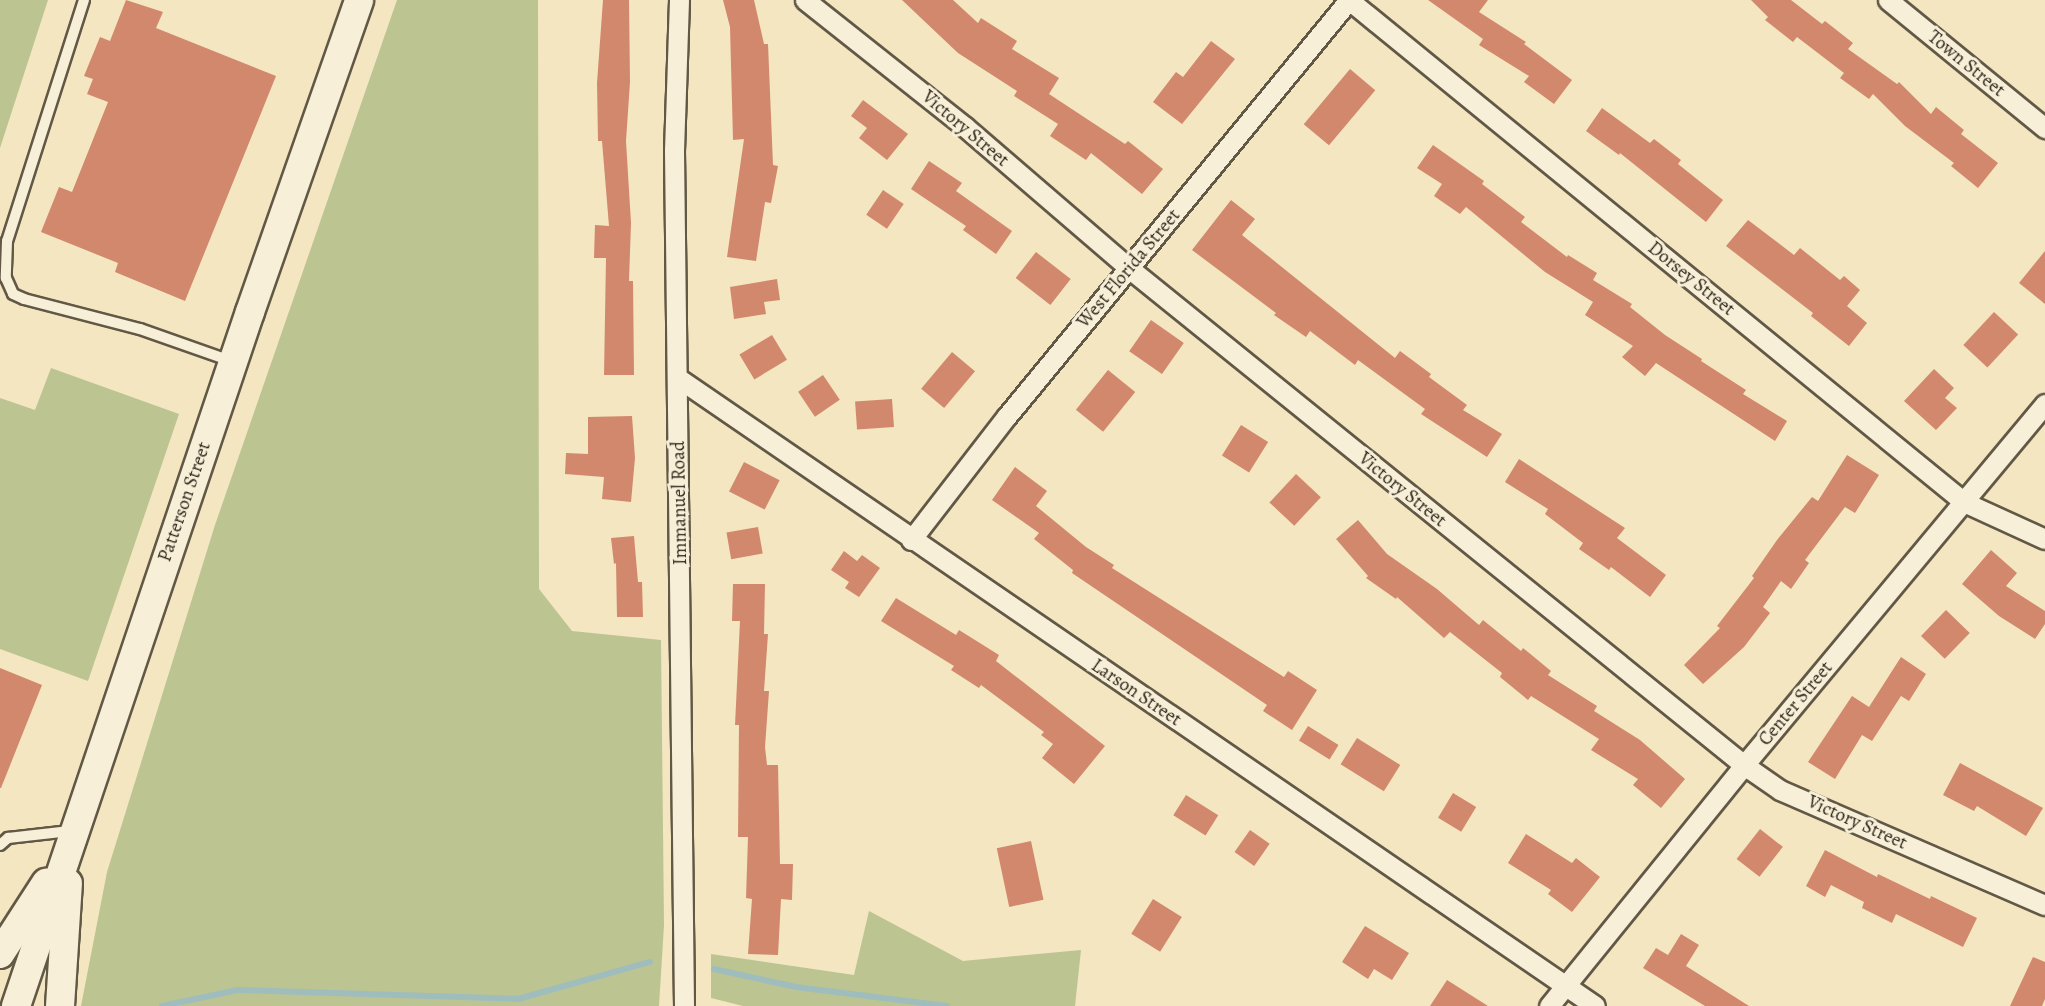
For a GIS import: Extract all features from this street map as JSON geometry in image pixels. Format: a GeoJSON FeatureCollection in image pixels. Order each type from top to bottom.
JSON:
{"type":"FeatureCollection","features":[{"type":"Feature","properties":{"kind":"main road","name":"Patterson Street"},"geometry":{"type":"LineString","coordinates":[[16,1006],[233,362],[359,0]]}},
{"type":"Feature","properties":{"kind":"main road"},"geometry":{"type":"LineString","coordinates":[[0,954],[72,836]]}},
{"type":"Feature","properties":{"kind":"main road"},"geometry":{"type":"LineString","coordinates":[[60,1006],[72,836]]}},
{"type":"Feature","properties":{"kind":"street","name":"Immanuel Road"},"geometry":{"type":"LineString","coordinates":[[679,0],[674,151],[684,1006]]}},
{"type":"Feature","properties":{"kind":"street","name":"Victory Street"},"geometry":{"type":"LineString","coordinates":[[805,0],[965,127],[1130,269],[1744,765],[1780,790],[2045,905]]}},
{"type":"Feature","properties":{"kind":"street","name":"West Florida Street"},"geometry":{"type":"LineString","coordinates":[[911,540],[1007,416],[1349,0]]}},
{"type":"Feature","properties":{"kind":"street","name":"Dorsey Street"},"geometry":{"type":"LineString","coordinates":[[1349,0],[1964,502],[2045,539]]}},
{"type":"Feature","properties":{"kind":"street","name":"Town Street"},"geometry":{"type":"LineString","coordinates":[[1888,0],[2045,128]]}},
{"type":"Feature","properties":{"kind":"street","name":"Larson Street"},"geometry":{"type":"LineString","coordinates":[[678,378],[1595,1006]]}},
{"type":"Feature","properties":{"kind":"street","name":"Center Street"},"geometry":{"type":"LineString","coordinates":[[1549,1006],[1744,765],[2045,404]]}},
{"type":"Feature","properties":{"kind":"lane"},"geometry":{"type":"LineString","coordinates":[[83,0],[7,241],[6,278],[13,294],[24,299],[140,329],[233,362]]}},
{"type":"Feature","properties":{"kind":"lane"},"geometry":{"type":"LineString","coordinates":[[0,845],[8,838],[72,836]]}},
{"type":"Feature","properties":{"kind":"green space"},"geometry":{"type":"Polygon","coordinates":[[[0,0],[48,0],[0,148],[0,0]]]}},
{"type":"Feature","properties":{"kind":"green space"},"geometry":{"type":"Polygon","coordinates":[[[397,0],[538,0],[539,589],[572,631],[661,640],[664,925],[659,1006],[81,1006],[107,872],[215,525],[397,0]]]}},
{"type":"Feature","properties":{"kind":"green space"},"geometry":{"type":"Polygon","coordinates":[[[51,368],[179,414],[88,681],[0,649],[0,398],[35,410],[51,368]]]}},
{"type":"Feature","properties":{"kind":"green space"},"geometry":{"type":"Polygon","coordinates":[[[869,911],[963,961],[1081,950],[1075,1006],[743,1006],[711,998],[711,954],[854,975],[869,911]]]}},
{"type":"Feature","properties":{"kind":"building"},"geometry":{"type":"Polygon","coordinates":[[[126,0],[163,12],[156,28],[276,76],[185,301],[115,272],[118,263],[41,232],[59,187],[72,192],[108,102],[87,94],[93,79],[84,76],[100,37],[110,41],[126,0]]]}},
{"type":"Feature","properties":{"kind":"building"},"geometry":{"type":"Polygon","coordinates":[[[603,0],[629,0],[630,82],[626,141],[631,223],[629,281],[633,281],[634,375],[604,375],[606,258],[594,258],[595,225],[609,226],[602,141],[598,141],[597,83],[603,0]]]}},
{"type":"Feature","properties":{"kind":"building"},"geometry":{"type":"Polygon","coordinates":[[[723,0],[754,0],[764,44],[768,44],[773,165],[778,166],[771,203],[765,202],[756,261],[727,257],[744,139],[733,140],[730,27],[723,0]]]}},
{"type":"Feature","properties":{"kind":"building"},"geometry":{"type":"Polygon","coordinates":[[[902,0],[953,0],[978,23],[981,18],[1017,41],[1012,49],[1059,78],[1049,94],[1125,144],[1128,141],[1163,169],[1142,194],[1091,153],[1086,160],[1050,136],[1058,124],[1014,96],[1017,91],[958,53],[902,0]]]}},
{"type":"Feature","properties":{"kind":"building"},"geometry":{"type":"Polygon","coordinates":[[[1428,0],[1488,0],[1479,12],[1526,42],[1524,44],[1572,80],[1554,104],[1524,82],[1529,76],[1479,45],[1483,39],[1428,0]]]}},
{"type":"Feature","properties":{"kind":"building"},"geometry":{"type":"Polygon","coordinates":[[[1751,0],[1791,0],[1822,24],[1825,21],[1853,43],[1848,49],[1897,84],[1899,82],[1931,114],[1936,107],[1964,130],[1961,134],[1998,163],[1978,188],[1951,166],[1954,163],[1905,126],[1873,94],[1869,99],[1840,78],[1844,73],[1797,37],[1793,42],[1765,20],[1768,17],[1751,0]]]}},
{"type":"Feature","properties":{"kind":"building"},"geometry":{"type":"Polygon","coordinates":[[[1211,41],[1235,59],[1182,124],[1153,102],[1176,72],[1183,77],[1211,41]]]}},
{"type":"Feature","properties":{"kind":"building"},"geometry":{"type":"Polygon","coordinates":[[[1350,69],[1375,90],[1329,145],[1304,124],[1350,69]]]}},
{"type":"Feature","properties":{"kind":"building"},"geometry":{"type":"Polygon","coordinates":[[[863,100],[908,134],[887,160],[859,138],[867,128],[851,116],[863,100]]]}},
{"type":"Feature","properties":{"kind":"building"},"geometry":{"type":"Polygon","coordinates":[[[1602,108],[1650,143],[1654,139],[1681,160],[1678,164],[1723,200],[1706,222],[1620,153],[1619,155],[1586,131],[1602,108]]]}},
{"type":"Feature","properties":{"kind":"building"},"geometry":{"type":"Polygon","coordinates":[[[1433,145],[1484,181],[1482,184],[1525,217],[1521,222],[1567,257],[1568,255],[1597,273],[1593,280],[1632,304],[1630,307],[1665,335],[1746,390],[1743,394],[1787,421],[1775,441],[1656,363],[1645,376],[1622,357],[1633,346],[1585,315],[1593,302],[1545,272],[1466,207],[1460,214],[1434,196],[1442,184],[1417,168],[1433,145]]]}},
{"type":"Feature","properties":{"kind":"building"},"geometry":{"type":"Polygon","coordinates":[[[929,161],[962,183],[956,191],[1012,231],[996,254],[963,230],[966,226],[911,189],[929,161]]]}},
{"type":"Feature","properties":{"kind":"building"},"geometry":{"type":"Polygon","coordinates":[[[883,190],[904,204],[887,229],[866,215],[883,190]]]}},
{"type":"Feature","properties":{"kind":"building"},"geometry":{"type":"Polygon","coordinates":[[[1231,200],[1255,219],[1242,235],[1395,358],[1400,351],[1467,405],[1463,410],[1502,434],[1487,457],[1421,414],[1425,409],[1358,360],[1355,365],[1310,331],[1306,337],[1274,315],[1276,313],[1192,250],[1231,200]]]}},
{"type":"Feature","properties":{"kind":"building"},"geometry":{"type":"Polygon","coordinates":[[[1748,220],[1794,255],[1800,248],[1840,280],[1844,276],[1860,290],[1847,306],[1867,323],[1849,346],[1811,316],[1813,313],[1726,246],[1748,220]]]}},
{"type":"Feature","properties":{"kind":"building"},"geometry":{"type":"Polygon","coordinates":[[[2045,251],[2045,304],[2019,283],[2045,251]]]}},
{"type":"Feature","properties":{"kind":"building"},"geometry":{"type":"Polygon","coordinates":[[[1036,252],[1071,279],[1050,305],[1016,278],[1036,252]]]}},
{"type":"Feature","properties":{"kind":"building"},"geometry":{"type":"Polygon","coordinates":[[[777,279],[780,300],[764,302],[766,314],[734,319],[730,287],[777,279]]]}},
{"type":"Feature","properties":{"kind":"building"},"geometry":{"type":"Polygon","coordinates":[[[1994,312],[2018,335],[1987,367],[1963,345],[1994,312]]]}},
{"type":"Feature","properties":{"kind":"building"},"geometry":{"type":"Polygon","coordinates":[[[1151,320],[1184,343],[1162,374],[1129,351],[1151,320]]]}},
{"type":"Feature","properties":{"kind":"building"},"geometry":{"type":"Polygon","coordinates":[[[772,335],[787,360],[754,379],[739,355],[772,335]]]}},
{"type":"Feature","properties":{"kind":"building"},"geometry":{"type":"Polygon","coordinates":[[[952,352],[975,371],[944,408],[921,389],[952,352]]]}},
{"type":"Feature","properties":{"kind":"building"},"geometry":{"type":"Polygon","coordinates":[[[1934,369],[1954,388],[1945,398],[1957,408],[1936,430],[1904,401],[1934,369]]]}},
{"type":"Feature","properties":{"kind":"building"},"geometry":{"type":"Polygon","coordinates":[[[1108,370],[1135,392],[1103,432],[1076,410],[1108,370]]]}},
{"type":"Feature","properties":{"kind":"building"},"geometry":{"type":"Polygon","coordinates":[[[823,375],[840,400],[815,417],[798,392],[823,375]]]}},
{"type":"Feature","properties":{"kind":"building"},"geometry":{"type":"Polygon","coordinates":[[[892,399],[894,427],[857,430],[855,402],[892,399]]]}},
{"type":"Feature","properties":{"kind":"building"},"geometry":{"type":"Polygon","coordinates":[[[632,416],[635,458],[631,502],[602,499],[604,477],[565,474],[566,453],[588,454],[588,417],[632,416]]]}},
{"type":"Feature","properties":{"kind":"building"},"geometry":{"type":"Polygon","coordinates":[[[1241,425],[1268,442],[1249,472],[1222,456],[1241,425]]]}},
{"type":"Feature","properties":{"kind":"building"},"geometry":{"type":"Polygon","coordinates":[[[1847,455],[1879,475],[1855,513],[1845,507],[1805,560],[1809,563],[1791,589],[1781,581],[1763,607],[1770,613],[1744,647],[1703,684],[1684,665],[1720,628],[1717,626],[1754,578],[1752,576],[1777,540],[1812,497],[1818,501],[1847,455]]]}},
{"type":"Feature","properties":{"kind":"building"},"geometry":{"type":"Polygon","coordinates":[[[1519,459],[1625,528],[1617,538],[1666,575],[1650,597],[1611,567],[1609,570],[1579,549],[1583,543],[1545,514],[1548,509],[1505,482],[1519,459]]]}},
{"type":"Feature","properties":{"kind":"building"},"geometry":{"type":"Polygon","coordinates":[[[744,462],[780,480],[765,510],[729,491],[744,462]]]}},
{"type":"Feature","properties":{"kind":"building"},"geometry":{"type":"Polygon","coordinates":[[[1015,467],[1047,491],[1036,506],[1086,547],[1114,565],[1112,568],[1284,677],[1288,671],[1317,690],[1292,730],[1263,711],[1267,705],[1072,573],[1073,570],[1034,539],[1039,533],[992,500],[1015,467]]]}},
{"type":"Feature","properties":{"kind":"building"},"geometry":{"type":"Polygon","coordinates":[[[1296,474],[1321,497],[1294,526],[1269,503],[1296,474]]]}},
{"type":"Feature","properties":{"kind":"building"},"geometry":{"type":"Polygon","coordinates":[[[1358,520],[1387,554],[1437,589],[1479,625],[1483,620],[1521,651],[1523,648],[1551,671],[1548,675],[1597,706],[1594,711],[1640,740],[1685,779],[1661,808],[1633,785],[1638,779],[1591,750],[1599,739],[1531,696],[1528,700],[1500,677],[1502,673],[1450,632],[1444,638],[1397,597],[1396,599],[1366,578],[1368,576],[1336,539],[1358,520]]]}},
{"type":"Feature","properties":{"kind":"building"},"geometry":{"type":"Polygon","coordinates":[[[758,527],[763,554],[731,559],[726,533],[758,527]]]}},
{"type":"Feature","properties":{"kind":"building"},"geometry":{"type":"Polygon","coordinates":[[[634,536],[638,582],[642,582],[643,617],[617,617],[616,563],[614,564],[611,538],[634,536]]]}},
{"type":"Feature","properties":{"kind":"building"},"geometry":{"type":"Polygon","coordinates":[[[1991,550],[2017,573],[2006,586],[2045,611],[2045,624],[2035,639],[1999,616],[1962,584],[1991,550]]]}},
{"type":"Feature","properties":{"kind":"building"},"geometry":{"type":"Polygon","coordinates":[[[844,551],[857,561],[862,555],[880,568],[859,597],[845,588],[849,582],[831,570],[844,551]]]}},
{"type":"Feature","properties":{"kind":"building"},"geometry":{"type":"Polygon","coordinates":[[[733,584],[765,584],[764,634],[768,634],[764,691],[769,691],[765,747],[767,765],[778,765],[780,864],[793,864],[792,900],[781,899],[778,955],[748,954],[752,899],[746,898],[748,837],[738,837],[739,725],[735,725],[740,621],[732,621],[733,584]]]}},
{"type":"Feature","properties":{"kind":"building"},"geometry":{"type":"Polygon","coordinates":[[[896,598],[956,635],[959,630],[999,655],[996,661],[1105,746],[1074,784],[1042,758],[1053,744],[1041,735],[1044,732],[981,685],[979,688],[951,670],[954,666],[881,621],[896,598]]]}},
{"type":"Feature","properties":{"kind":"building"},"geometry":{"type":"Polygon","coordinates":[[[1946,610],[1970,633],[1945,659],[1921,636],[1946,610]]]}},
{"type":"Feature","properties":{"kind":"building"},"geometry":{"type":"Polygon","coordinates":[[[1901,657],[1926,674],[1909,701],[1901,696],[1872,741],[1862,735],[1835,779],[1808,762],[1852,696],[1869,707],[1901,657]]]}},
{"type":"Feature","properties":{"kind":"building"},"geometry":{"type":"Polygon","coordinates":[[[0,668],[42,685],[1,788],[0,788],[0,668]]]}},
{"type":"Feature","properties":{"kind":"building"},"geometry":{"type":"Polygon","coordinates":[[[1308,726],[1339,745],[1330,759],[1299,740],[1308,726]]]}},
{"type":"Feature","properties":{"kind":"building"},"geometry":{"type":"Polygon","coordinates":[[[1357,738],[1400,765],[1384,791],[1341,764],[1357,738]]]}},
{"type":"Feature","properties":{"kind":"building"},"geometry":{"type":"Polygon","coordinates":[[[1960,763],[2043,808],[2026,836],[1977,806],[1974,811],[1943,795],[1960,763]]]}},
{"type":"Feature","properties":{"kind":"building"},"geometry":{"type":"Polygon","coordinates":[[[1453,793],[1476,807],[1461,832],[1438,818],[1453,793]]]}},
{"type":"Feature","properties":{"kind":"building"},"geometry":{"type":"Polygon","coordinates":[[[1186,795],[1218,815],[1206,835],[1173,815],[1186,795]]]}},
{"type":"Feature","properties":{"kind":"building"},"geometry":{"type":"Polygon","coordinates":[[[1760,829],[1783,847],[1759,877],[1737,859],[1760,829]]]}},
{"type":"Feature","properties":{"kind":"building"},"geometry":{"type":"Polygon","coordinates":[[[1250,830],[1270,844],[1254,866],[1235,852],[1250,830]]]}},
{"type":"Feature","properties":{"kind":"building"},"geometry":{"type":"Polygon","coordinates":[[[1526,834],[1572,863],[1576,858],[1600,877],[1572,912],[1548,894],[1551,890],[1508,863],[1526,834]]]}},
{"type":"Feature","properties":{"kind":"building"},"geometry":{"type":"Polygon","coordinates":[[[1031,841],[1043,900],[1009,907],[997,848],[1031,841]]]}},
{"type":"Feature","properties":{"kind":"building"},"geometry":{"type":"Polygon","coordinates":[[[1825,850],[1877,877],[1878,874],[1977,918],[1963,947],[1896,914],[1892,923],[1862,908],[1864,902],[1831,885],[1825,897],[1806,886],[1825,850]]]}},
{"type":"Feature","properties":{"kind":"building"},"geometry":{"type":"Polygon","coordinates":[[[1153,899],[1182,917],[1160,952],[1131,934],[1153,899]]]}},
{"type":"Feature","properties":{"kind":"building"},"geometry":{"type":"Polygon","coordinates":[[[1365,926],[1409,953],[1392,980],[1374,969],[1368,979],[1342,962],[1365,926]]]}},
{"type":"Feature","properties":{"kind":"building"},"geometry":{"type":"Polygon","coordinates":[[[1681,934],[1699,945],[1686,966],[1749,1006],[1705,1006],[1643,968],[1656,948],[1668,955],[1681,934]]]}},
{"type":"Feature","properties":{"kind":"building"},"geometry":{"type":"Polygon","coordinates":[[[2033,957],[2045,962],[2045,999],[2042,1006],[2010,1006],[2033,957]]]}},
{"type":"Feature","properties":{"kind":"building"},"geometry":{"type":"Polygon","coordinates":[[[1447,980],[1488,1006],[1430,1006],[1447,980]]]}},
{"type":"Feature","properties":{"kind":"waterway"},"geometry":{"type":"LineString","coordinates":[[162,1006],[237,990],[518,999],[650,962]]}},
{"type":"Feature","properties":{"kind":"waterway"},"geometry":{"type":"LineString","coordinates":[[714,969],[796,987],[947,1006]]}}]}
